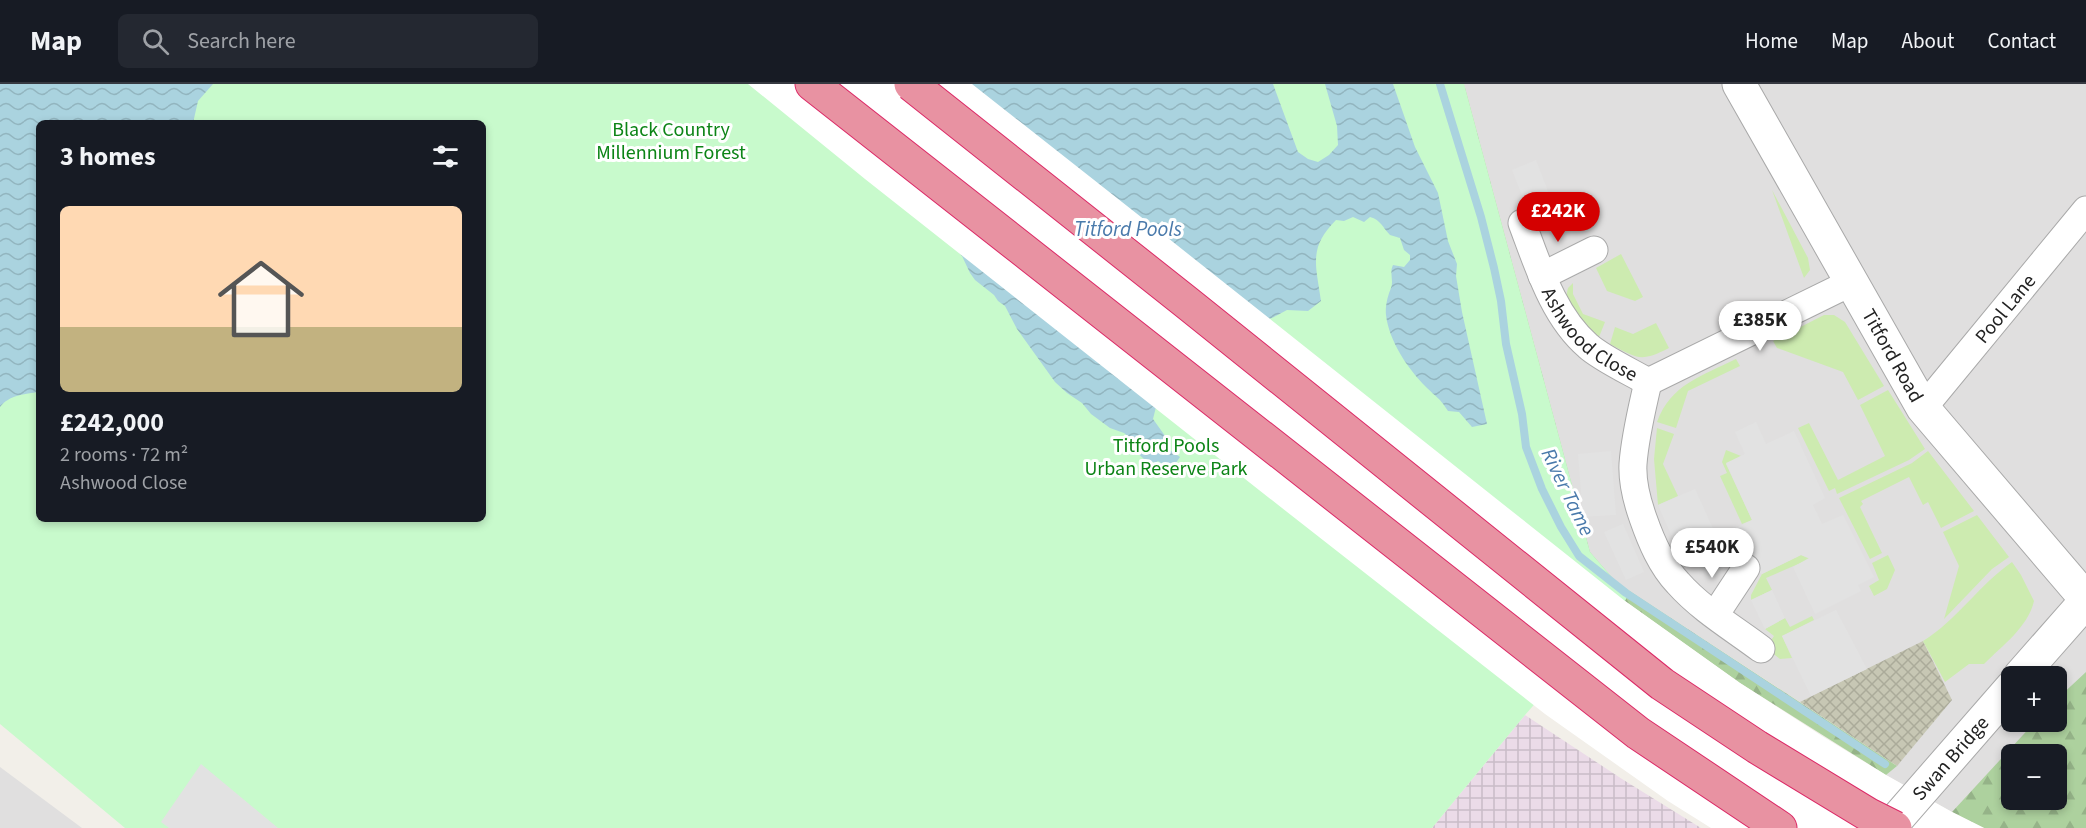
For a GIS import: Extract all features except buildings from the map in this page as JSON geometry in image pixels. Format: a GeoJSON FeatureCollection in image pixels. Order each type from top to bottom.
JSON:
{"type":"FeatureCollection","features":[{"type":"Feature","properties":{"kind":"highway"},"geometry":{"type":"LineString","coordinates":[[812,84],[1638,733],[1780,828]]}},
{"type":"Feature","properties":{"kind":"highway"},"geometry":{"type":"LineString","coordinates":[[911,84],[1662,684],[1768,753],[1869,815],[1895,828]]}},
{"type":"Feature","properties":{"kind":"street","name":"Titford Road"},"geometry":{"type":"LineString","coordinates":[[1739,84],[1923,408],[2086,600]]}},
{"type":"Feature","properties":{"kind":"street","name":"Pool Lane"},"geometry":{"type":"LineString","coordinates":[[1923,408],[2086,210]]}},
{"type":"Feature","properties":{"kind":"street","name":"Ashwood Close"},"geometry":{"type":"LineString","coordinates":[[1522,223],[1542,276],[1564,318],[1588,346],[1648,382]]}},
{"type":"Feature","properties":{"kind":"street","name":"Ashwood Close"},"geometry":{"type":"LineString","coordinates":[[1542,276],[1594,250]]}},
{"type":"Feature","properties":{"kind":"street","name":"Ashwood Close"},"geometry":{"type":"LineString","coordinates":[[1648,382],[1852,282]]}},
{"type":"Feature","properties":{"kind":"street","name":"Ashwood Close"},"geometry":{"type":"LineString","coordinates":[[1648,382],[1638,428],[1633,482],[1639,508],[1649,534],[1677,583],[1761,649]]}},
{"type":"Feature","properties":{"kind":"street"},"geometry":{"type":"LineString","coordinates":[[1715,615],[1746,568]]}},
{"type":"Feature","properties":{"kind":"street"},"geometry":{"type":"LineString","coordinates":[[2029,666],[2086,600]]}},
{"type":"Feature","properties":{"kind":"street","name":"Swan Bridge"},"geometry":{"type":"LineString","coordinates":[[1889,828],[2001,700]]}},
{"type":"Feature","properties":{"kind":"shaded area"},"geometry":{"type":"Polygon","coordinates":[[[1464,84],[2086,84],[2086,711],[2067,716],[2067,666],[2001,666],[2001,732],[2040,732],[2024,744],[2001,744],[2001,768],[1952,812],[1886,775],[1896,765],[1616,582],[1590,552],[1464,84]]]}},
{"type":"Feature","properties":{"kind":"shaded area"},"geometry":{"type":"Polygon","coordinates":[[[1536,160],[1554,207],[1530,216],[1512,170],[1536,160]]]}},
{"type":"Feature","properties":{"kind":"shaded area"},"geometry":{"type":"Polygon","coordinates":[[[1756,422],[1766,444],[1794,431],[1825,498],[1813,505],[1822,524],[1843,515],[1874,577],[1858,585],[1861,591],[1815,614],[1793,567],[1809,558],[1801,555],[1762,574],[1734,555],[1723,571],[1717,576],[1707,578],[1694,548],[1752,520],[1726,463],[1745,454],[1735,432],[1756,422]]]}},
{"type":"Feature","properties":{"kind":"shaded area"},"geometry":{"type":"Polygon","coordinates":[[[1611,451],[1616,515],[1583,517],[1578,454],[1611,451]]]}},
{"type":"Feature","properties":{"kind":"shaded area"},"geometry":{"type":"Polygon","coordinates":[[[1695,489],[1715,533],[1678,550],[1658,505],[1695,489]]]}},
{"type":"Feature","properties":{"kind":"shaded area"},"geometry":{"type":"Polygon","coordinates":[[[1623,524],[1644,572],[1626,580],[1604,532],[1623,524]]]}},
{"type":"Feature","properties":{"kind":"shaded area"},"geometry":{"type":"Polygon","coordinates":[[[1772,590],[1785,618],[1765,629],[1751,600],[1772,590]]]}},
{"type":"Feature","properties":{"kind":"shaded area"},"geometry":{"type":"Polygon","coordinates":[[[1836,610],[1867,669],[1811,696],[1782,636],[1836,610]]]}},
{"type":"Feature","properties":{"kind":"shaded area"},"geometry":{"type":"Polygon","coordinates":[[[1923,641],[1952,700],[1897,766],[1800,702],[1923,641]]]}},
{"type":"Feature","properties":{"kind":"shaded area"},"geometry":{"type":"Polygon","coordinates":[[[1525,715],[1622,779],[1701,828],[1432,828],[1525,715]]]}},
{"type":"Feature","properties":{"kind":"shaded area"},"geometry":{"type":"Polygon","coordinates":[[[201,764],[278,828],[169,828],[161,822],[201,764]]]}},
{"type":"Feature","properties":{"kind":"shaded area"},"geometry":{"type":"Polygon","coordinates":[[[0,767],[82,828],[0,828],[0,767]]]}},
{"type":"Feature","properties":{"kind":"green space","name":"Titford Pools Urban Reserve Park"},"geometry":{"type":"Polygon","coordinates":[[[0,84],[1464,84],[1590,552],[1616,582],[1630,591],[1625,601],[1525,715],[1432,828],[125,828],[0,724],[0,84]]]}},
{"type":"Feature","properties":{"kind":"green space"},"geometry":{"type":"Polygon","coordinates":[[[1464,84],[1590,552],[1616,582],[1897,766],[1886,775],[1740,683],[1625,601],[1538,533],[1464,84]]]}},
{"type":"Feature","properties":{"kind":"green space"},"geometry":{"type":"Polygon","coordinates":[[[1772,190],[1808,258],[1810,270],[1804,278],[1772,190]]]}},
{"type":"Feature","properties":{"kind":"green space"},"geometry":{"type":"Polygon","coordinates":[[[1621,254],[1643,297],[1635,301],[1607,291],[1596,268],[1621,254]]]}},
{"type":"Feature","properties":{"kind":"green space"},"geometry":{"type":"Polygon","coordinates":[[[1573,283],[1573,294],[1583,314],[1605,322],[1599,337],[1584,326],[1566,297],[1568,288],[1573,283]]]}},
{"type":"Feature","properties":{"kind":"green space"},"geometry":{"type":"Polygon","coordinates":[[[1824,315],[1834,315],[1845,322],[1884,386],[1858,400],[1843,372],[1777,348],[1773,341],[1824,315]]]}},
{"type":"Feature","properties":{"kind":"green space"},"geometry":{"type":"Polygon","coordinates":[[[1656,323],[1669,348],[1659,353],[1639,357],[1610,344],[1615,327],[1633,334],[1656,323]]]}},
{"type":"Feature","properties":{"kind":"green space"},"geometry":{"type":"Polygon","coordinates":[[[1736,359],[1740,366],[1688,391],[1676,428],[1657,422],[1663,409],[1679,390],[1700,376],[1736,359]]]}},
{"type":"Feature","properties":{"kind":"green space"},"geometry":{"type":"Polygon","coordinates":[[[1888,390],[1925,449],[1909,460],[1837,494],[1835,488],[1829,491],[1798,428],[1809,423],[1838,480],[1885,456],[1860,405],[1888,390]]]}},
{"type":"Feature","properties":{"kind":"green space"},"geometry":{"type":"Polygon","coordinates":[[[1657,428],[1674,434],[1663,464],[1678,496],[1658,505],[1654,459],[1657,428]]]}},
{"type":"Feature","properties":{"kind":"green space"},"geometry":{"type":"Polygon","coordinates":[[[1726,450],[1741,456],[1726,464],[1752,520],[1742,524],[1720,476],[1727,473],[1722,462],[1726,450]]]}},
{"type":"Feature","properties":{"kind":"green space"},"geometry":{"type":"Polygon","coordinates":[[[1928,451],[1974,511],[1941,528],[1928,502],[1923,505],[1909,477],[1861,501],[1863,504],[1860,507],[1882,553],[1870,559],[1839,498],[1912,463],[1928,451]]]}},
{"type":"Feature","properties":{"kind":"green space"},"geometry":{"type":"Polygon","coordinates":[[[1977,515],[2009,557],[1992,569],[1944,619],[1959,566],[1943,532],[1977,515]]]}},
{"type":"Feature","properties":{"kind":"green space"},"geometry":{"type":"Polygon","coordinates":[[[1801,555],[1810,559],[1766,578],[1772,590],[1751,600],[1751,595],[1762,574],[1801,555]]]}},
{"type":"Feature","properties":{"kind":"green space"},"geometry":{"type":"Polygon","coordinates":[[[1888,555],[1895,570],[1887,589],[1874,596],[1869,586],[1879,580],[1872,563],[1888,555]]]}},
{"type":"Feature","properties":{"kind":"green space"},"geometry":{"type":"Polygon","coordinates":[[[2012,562],[2034,601],[2026,619],[2014,635],[1984,664],[1969,664],[1945,682],[1923,641],[1947,623],[1989,581],[2012,562]]]}},
{"type":"Feature","properties":{"kind":"green space"},"geometry":{"type":"Polygon","coordinates":[[[1812,616],[1814,620],[1782,636],[1792,658],[1780,659],[1766,648],[1774,636],[1765,629],[1785,618],[1790,627],[1812,616]]]}},
{"type":"Feature","properties":{"kind":"green space"},"geometry":{"type":"Polygon","coordinates":[[[2086,672],[2086,828],[1984,828],[1952,812],[2001,759],[2001,810],[2067,810],[2067,744],[2015,744],[2026,732],[2067,732],[2067,690],[2086,672]]]}},
{"type":"Feature","properties":{"kind":"water"},"geometry":{"type":"Polygon","coordinates":[[[0,84],[213,84],[198,101],[194,120],[36,120],[36,392],[13,398],[0,407],[0,84]]]}},
{"type":"Feature","properties":{"kind":"water","name":"Titford Pools"},"geometry":{"type":"Polygon","coordinates":[[[809,84],[1273,84],[1298,152],[1318,162],[1338,145],[1337,126],[1325,84],[1393,84],[1415,147],[1438,193],[1448,241],[1457,264],[1456,276],[1462,312],[1487,424],[1472,427],[1459,412],[1448,411],[1406,363],[1391,335],[1386,312],[1392,285],[1393,265],[1404,267],[1410,260],[1410,255],[1404,250],[1400,238],[1390,235],[1377,220],[1370,217],[1364,222],[1353,217],[1344,221],[1336,220],[1321,239],[1316,267],[1321,301],[1308,311],[1287,310],[1261,321],[1156,407],[1153,419],[1168,440],[1168,449],[1180,457],[1171,470],[1158,461],[1155,463],[1144,459],[1134,450],[1130,438],[1110,428],[1091,414],[1082,403],[1055,382],[1017,329],[1005,306],[975,280],[962,256],[809,84]]]}},
{"type":"Feature","properties":{"kind":"pier"},"geometry":{"type":"Polygon","coordinates":[[[748,84],[972,84],[1155,228],[1162,221],[1174,230],[1168,238],[1625,601],[1740,683],[1822,736],[1886,775],[1984,828],[1711,828],[1668,801],[1545,714],[865,179],[748,84]]]}},
{"type":"Feature","properties":{"kind":"waterway","name":"River Tame"},"geometry":{"type":"LineString","coordinates":[[1440,84],[1481,217],[1494,268],[1506,344],[1522,414],[1526,447],[1542,489],[1579,556],[1626,593],[1885,764]]}},
{"type":"Feature","properties":{"kind":"park label","name":"Black Country Millennium Forest"},"geometry":{"type":"Point","coordinates":[671,140]}}]}
